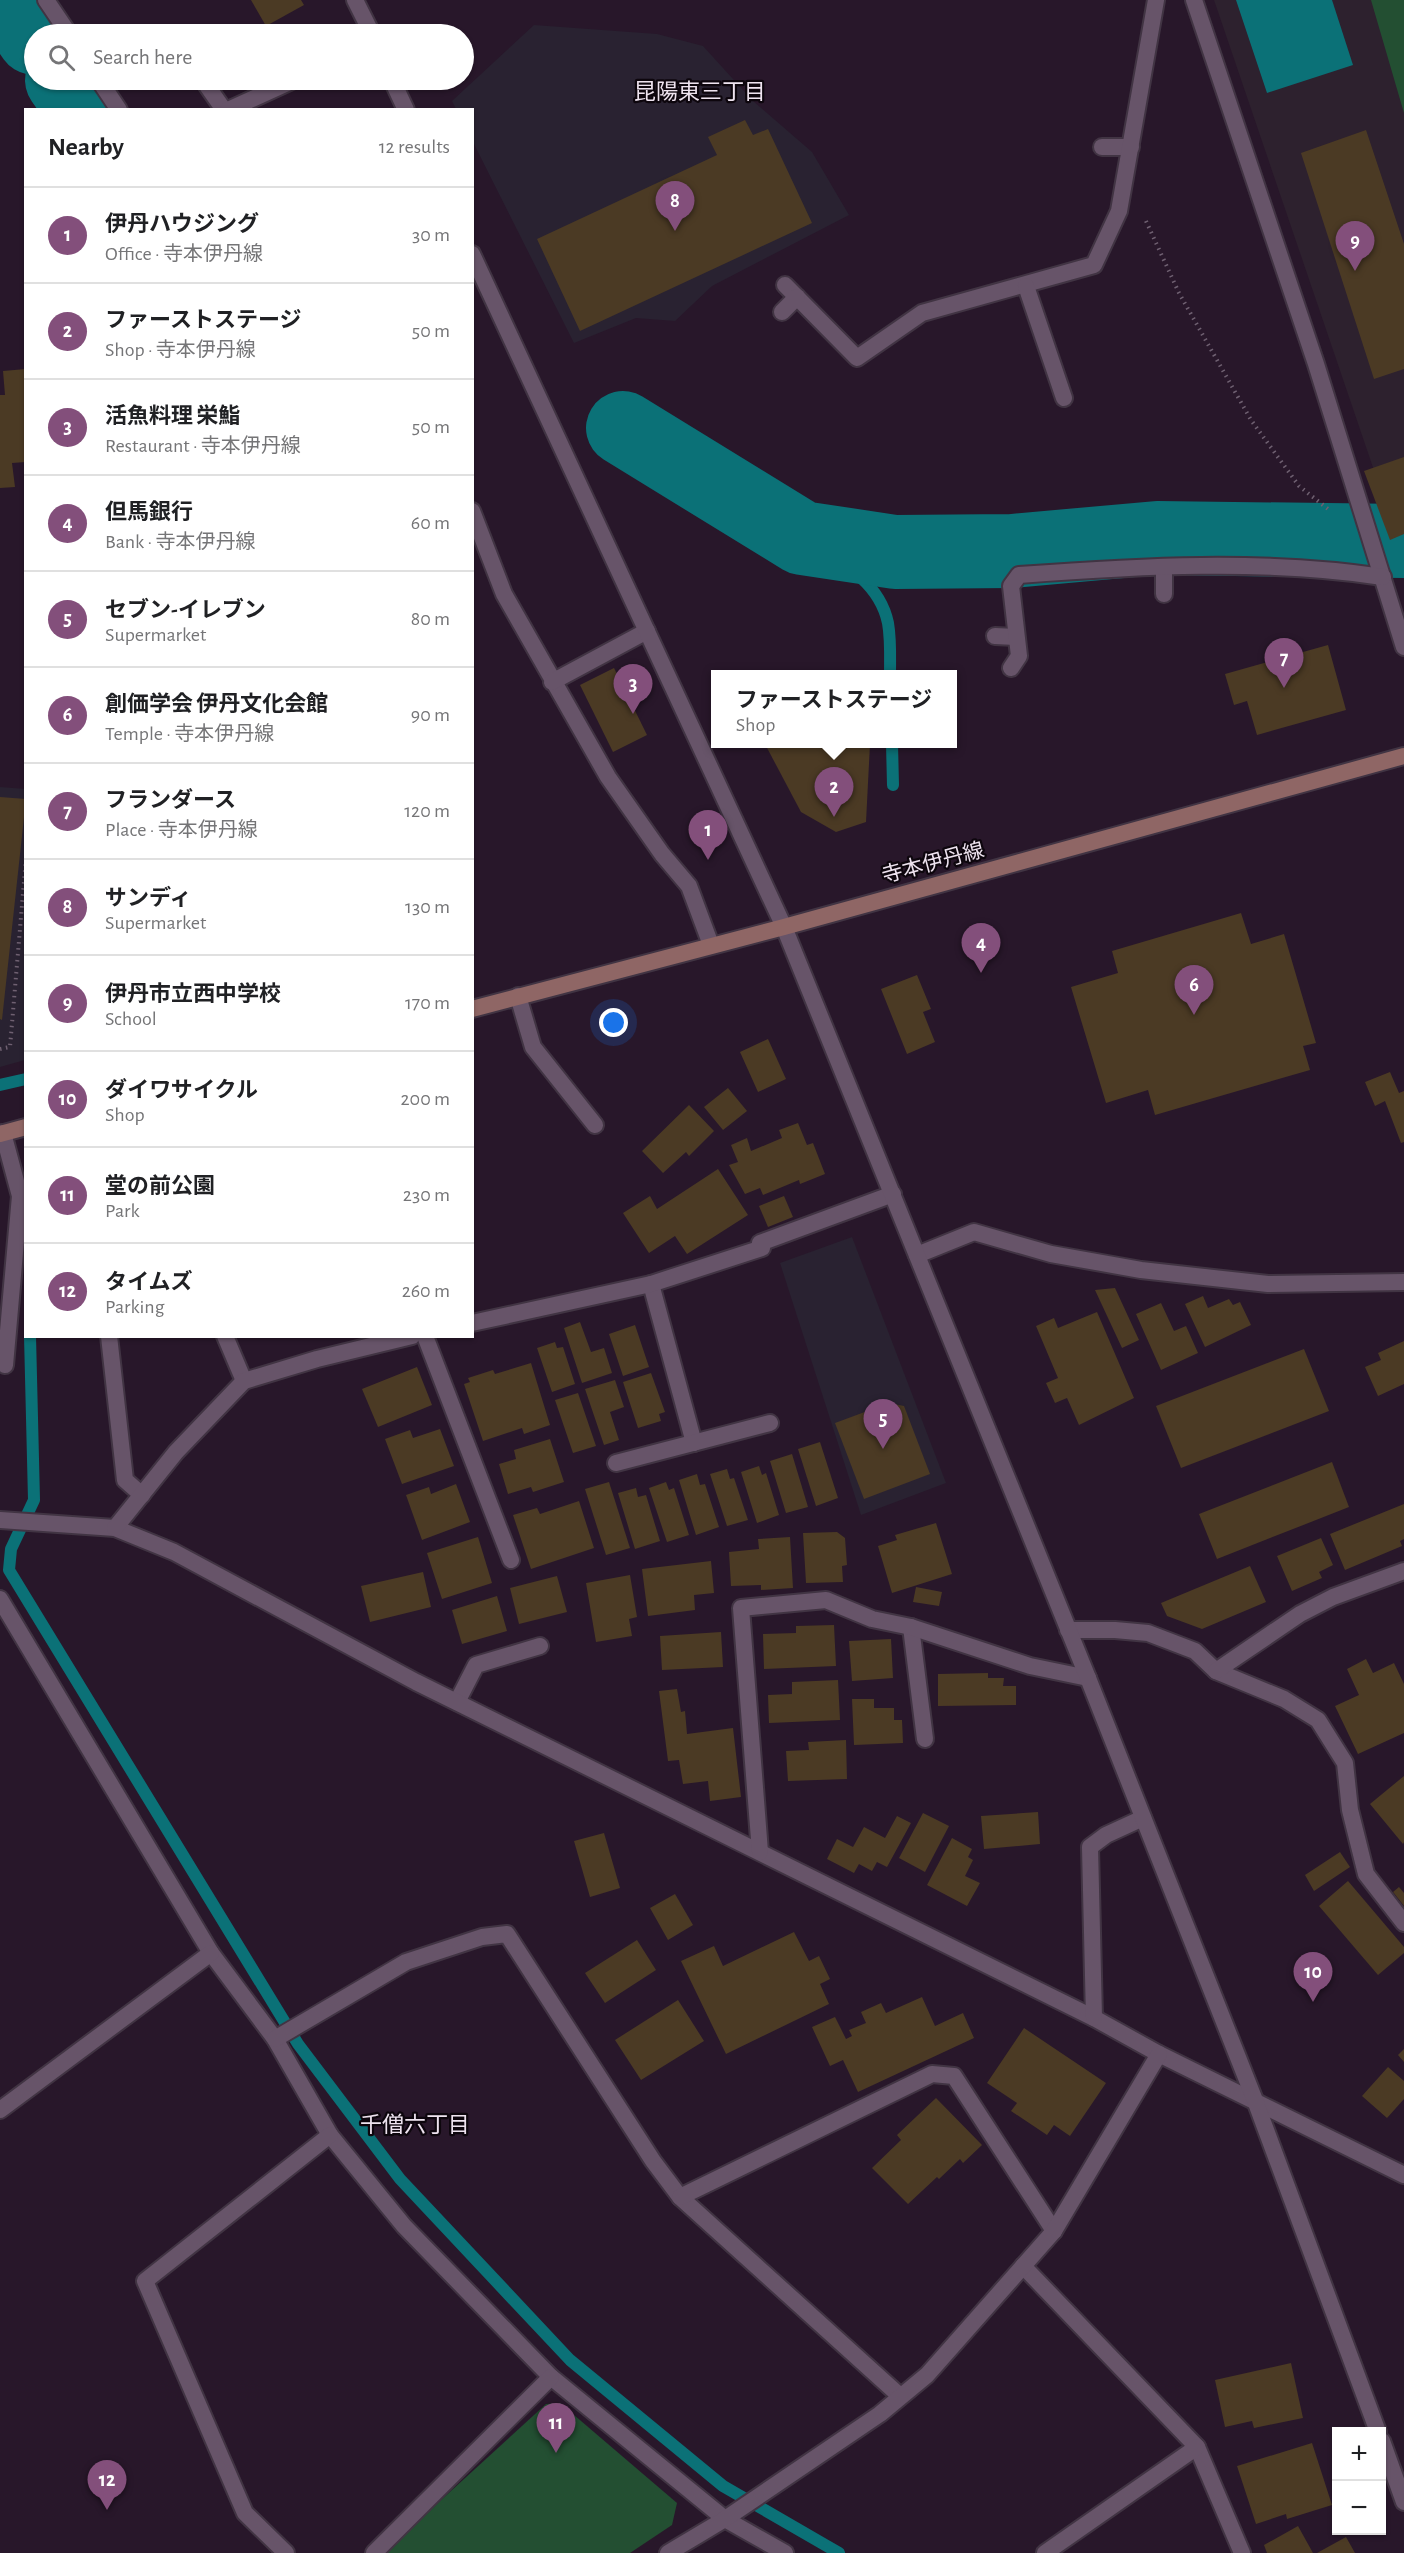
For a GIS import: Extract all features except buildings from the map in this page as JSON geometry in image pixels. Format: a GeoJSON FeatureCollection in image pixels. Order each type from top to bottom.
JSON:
{"type":"FeatureCollection","features":[{"type":"Feature","properties":{"kind":"main road","name":"寺本伊丹線"},"geometry":{"type":"LineString","coordinates":[[474,1008],[784,927],[1404,756]]}},
{"type":"Feature","properties":{"kind":"main road"},"geometry":{"type":"LineString","coordinates":[[1,1134],[24,1128]]}},
{"type":"Feature","properties":{"kind":"street"},"geometry":{"type":"LineString","coordinates":[[46,0],[62,24]]}},
{"type":"Feature","properties":{"kind":"street"},"geometry":{"type":"LineString","coordinates":[[355,0],[367,24]]}},
{"type":"Feature","properties":{"kind":"street"},"geometry":{"type":"LineString","coordinates":[[782,312],[791,291],[857,358],[922,313],[1026,286],[1094,265],[1119,212],[1156,0]]}},
{"type":"Feature","properties":{"kind":"street"},"geometry":{"type":"LineString","coordinates":[[1194,0],[1316,364],[1404,647]]}},
{"type":"Feature","properties":{"kind":"street"},"geometry":{"type":"LineString","coordinates":[[106,90],[118,108]]}},
{"type":"Feature","properties":{"kind":"street"},"geometry":{"type":"LineString","coordinates":[[211,90],[224,108]]}},
{"type":"Feature","properties":{"kind":"street"},"geometry":{"type":"LineString","coordinates":[[231,108],[271,90]]}},
{"type":"Feature","properties":{"kind":"street"},"geometry":{"type":"LineString","coordinates":[[397,90],[405,108]]}},
{"type":"Feature","properties":{"kind":"street"},"geometry":{"type":"LineString","coordinates":[[1102,147],[1131,147]]}},
{"type":"Feature","properties":{"kind":"street"},"geometry":{"type":"LineString","coordinates":[[474,258],[784,927],[1088,1678],[1256,2103],[1376,2427]]}},
{"type":"Feature","properties":{"kind":"street"},"geometry":{"type":"LineString","coordinates":[[1026,286],[1064,398]]}},
{"type":"Feature","properties":{"kind":"street"},"geometry":{"type":"LineString","coordinates":[[474,516],[504,594],[552,682],[608,777],[662,854],[689,886],[711,945]]}},
{"type":"Feature","properties":{"kind":"street"},"geometry":{"type":"LineString","coordinates":[[1011,668],[1018,656],[1011,586],[1019,575],[1115,567],[1164,567],[1328,569],[1383,578]]}},
{"type":"Feature","properties":{"kind":"street"},"geometry":{"type":"LineString","coordinates":[[1164,567],[1164,594]]}},
{"type":"Feature","properties":{"kind":"street"},"geometry":{"type":"LineString","coordinates":[[552,682],[647,631]]}},
{"type":"Feature","properties":{"kind":"street"},"geometry":{"type":"LineString","coordinates":[[995,636],[1016,637]]}},
{"type":"Feature","properties":{"kind":"street"},"geometry":{"type":"LineString","coordinates":[[518,996],[533,1047],[595,1125]]}},
{"type":"Feature","properties":{"kind":"street"},"geometry":{"type":"LineString","coordinates":[[1,1134],[20,1196],[5,1365]]}},
{"type":"Feature","properties":{"kind":"street"},"geometry":{"type":"LineString","coordinates":[[474,1323],[651,1284],[762,1248],[760,1244],[893,1194]]}},
{"type":"Feature","properties":{"kind":"street"},"geometry":{"type":"LineString","coordinates":[[917,1255],[974,1232],[1051,1254],[1141,1270],[1268,1284],[1404,1282]]}},
{"type":"Feature","properties":{"kind":"street"},"geometry":{"type":"LineString","coordinates":[[651,1284],[694,1443]]}},
{"type":"Feature","properties":{"kind":"street"},"geometry":{"type":"LineString","coordinates":[[109,1338],[125,1479],[142,1495]]}},
{"type":"Feature","properties":{"kind":"street"},"geometry":{"type":"LineString","coordinates":[[226,1338],[244,1381]]}},
{"type":"Feature","properties":{"kind":"street"},"geometry":{"type":"LineString","coordinates":[[115,1528],[176,1452],[244,1381],[317,1359],[404,1338]]}},
{"type":"Feature","properties":{"kind":"street"},"geometry":{"type":"LineString","coordinates":[[426,1338],[511,1560]]}},
{"type":"Feature","properties":{"kind":"street"},"geometry":{"type":"LineString","coordinates":[[616,1463],[770,1422]]}},
{"type":"Feature","properties":{"kind":"street"},"geometry":{"type":"LineString","coordinates":[[0,1520],[115,1528],[174,1552],[457,1702],[646,1798],[1094,2018],[1159,2054],[1404,2175]]}},
{"type":"Feature","properties":{"kind":"street"},"geometry":{"type":"LineString","coordinates":[[1216,1671],[1261,1638],[1308,1610],[1333,1597],[1404,1571]]}},
{"type":"Feature","properties":{"kind":"street"},"geometry":{"type":"LineString","coordinates":[[0,1599],[211,1953],[275,2039],[330,2135],[404,2226],[551,2377],[725,2519],[785,2553]]}},
{"type":"Feature","properties":{"kind":"street"},"geometry":{"type":"LineString","coordinates":[[760,1852],[741,1608],[826,1600],[872,1619],[911,1627],[1030,1666],[1088,1678]]}},
{"type":"Feature","properties":{"kind":"street"},"geometry":{"type":"LineString","coordinates":[[911,1627],[925,1738]]}},
{"type":"Feature","properties":{"kind":"street"},"geometry":{"type":"LineString","coordinates":[[1068,1630],[1115,1630],[1148,1634],[1195,1652],[1216,1671],[1284,1699],[1318,1720],[1346,1763],[1350,1810],[1366,1874],[1404,1923]]}},
{"type":"Feature","properties":{"kind":"street"},"geometry":{"type":"LineString","coordinates":[[457,1702],[476,1665],[540,1646]]}},
{"type":"Feature","properties":{"kind":"street"},"geometry":{"type":"LineString","coordinates":[[1094,2018],[1090,1847],[1106,1835],[1143,1818]]}},
{"type":"Feature","properties":{"kind":"street"},"geometry":{"type":"LineString","coordinates":[[275,2039],[405,1962],[482,1937],[507,1934],[653,2161],[680,2197],[900,2396]]}},
{"type":"Feature","properties":{"kind":"street"},"geometry":{"type":"LineString","coordinates":[[0,2110],[211,1953]]}},
{"type":"Feature","properties":{"kind":"street"},"geometry":{"type":"LineString","coordinates":[[668,2553],[725,2519],[880,2415],[927,2375],[1054,2231],[1159,2054]]}},
{"type":"Feature","properties":{"kind":"street"},"geometry":{"type":"LineString","coordinates":[[680,2197],[932,2074],[954,2076],[1054,2231]]}},
{"type":"Feature","properties":{"kind":"street"},"geometry":{"type":"LineString","coordinates":[[286,2553],[246,2513],[145,2282],[330,2135]]}},
{"type":"Feature","properties":{"kind":"street"},"geometry":{"type":"LineString","coordinates":[[1023,2266],[1197,2447],[1242,2553]]}},
{"type":"Feature","properties":{"kind":"street"},"geometry":{"type":"LineString","coordinates":[[374,2553],[551,2377]]}},
{"type":"Feature","properties":{"kind":"street"},"geometry":{"type":"LineString","coordinates":[[1045,2553],[1197,2447]]}},
{"type":"Feature","properties":{"kind":"street"},"geometry":{"type":"LineString","coordinates":[[1386,2452],[1404,2502]]}},
{"type":"Feature","properties":{"kind":"path"},"geometry":{"type":"LineString","coordinates":[[1126,176],[1179,293],[1251,420],[1280,464],[1299,486],[1337,515],[1367,526]]}},
{"type":"Feature","properties":{"kind":"path"},"geometry":{"type":"LineString","coordinates":[[0,1049],[10,1047],[24,882]]}},
{"type":"Feature","properties":{"kind":"shaded area"},"geometry":{"type":"Polygon","coordinates":[[[1214,0],[1404,0],[1404,541],[1398,541],[1214,0]]]}},
{"type":"Feature","properties":{"kind":"shaded area"},"geometry":{"type":"Polygon","coordinates":[[[1236,0],[1332,0],[1353,65],[1267,93],[1236,0]]]}},
{"type":"Feature","properties":{"kind":"shaded area"},"geometry":{"type":"Polygon","coordinates":[[[1371,0],[1404,0],[1404,113],[1371,0]]]}},
{"type":"Feature","properties":{"kind":"shaded area"},"geometry":{"type":"Polygon","coordinates":[[[534,25],[657,34],[703,46],[753,101],[812,152],[849,215],[712,286],[675,321],[636,318],[574,343],[474,144],[474,108],[456,108],[452,101],[464,90],[474,90],[474,81],[534,25]]]}},
{"type":"Feature","properties":{"kind":"shaded area"},"geometry":{"type":"Polygon","coordinates":[[[0,787],[24,789],[24,1060],[0,1067],[0,787]]]}},
{"type":"Feature","properties":{"kind":"shaded area"},"geometry":{"type":"Polygon","coordinates":[[[852,1237],[946,1483],[861,1515],[780,1263],[852,1237]]]}},
{"type":"Feature","properties":{"kind":"shaded area"},"geometry":{"type":"Polygon","coordinates":[[[560,2403],[677,2503],[672,2525],[630,2553],[383,2553],[546,2404],[560,2403]]]}},
{"type":"Feature","properties":{"kind":"waterway"},"geometry":{"type":"LineString","coordinates":[[7,0],[24,24]]}},
{"type":"Feature","properties":{"kind":"waterway"},"geometry":{"type":"LineString","coordinates":[[69,90],[82,108]]}},
{"type":"Feature","properties":{"kind":"waterway"},"geometry":{"type":"LineString","coordinates":[[623,428],[802,538],[895,552],[1012,551],[1157,538],[1404,541]]}},
{"type":"Feature","properties":{"kind":"waterway"},"geometry":{"type":"LineString","coordinates":[[802,538],[855,572],[876,594],[888,623],[890,670]]}},
{"type":"Feature","properties":{"kind":"waterway"},"geometry":{"type":"LineString","coordinates":[[892,748],[893,785]]}},
{"type":"Feature","properties":{"kind":"waterway"},"geometry":{"type":"LineString","coordinates":[[0,1085],[24,1079]]}},
{"type":"Feature","properties":{"kind":"waterway"},"geometry":{"type":"LineString","coordinates":[[30,1338],[34,1500],[11,1549],[9,1570],[298,2044],[400,2179],[570,2360],[723,2486],[839,2553]]}},
{"type":"Feature","properties":{"kind":"place","name":"サンディ"},"geometry":{"type":"Point","coordinates":[675,231]}},
{"type":"Feature","properties":{"kind":"place","name":"伊丹市立西中学校"},"geometry":{"type":"Point","coordinates":[1355,271]}},
{"type":"Feature","properties":{"kind":"place","name":"フランダース"},"geometry":{"type":"Point","coordinates":[1284,688]}},
{"type":"Feature","properties":{"kind":"place","name":"活魚料理 栄鮨"},"geometry":{"type":"Point","coordinates":[633,714]}},
{"type":"Feature","properties":{"kind":"place","name":"ファーストステージ"},"geometry":{"type":"Point","coordinates":[834,817]}},
{"type":"Feature","properties":{"kind":"place","name":"伊丹ハウジング"},"geometry":{"type":"Point","coordinates":[708,860]}},
{"type":"Feature","properties":{"kind":"place","name":"但馬銀行"},"geometry":{"type":"Point","coordinates":[981,973]}},
{"type":"Feature","properties":{"kind":"place","name":"創価学会 伊丹文化会館"},"geometry":{"type":"Point","coordinates":[1194,1015]}},
{"type":"Feature","properties":{"kind":"place","name":"セブン-イレブン"},"geometry":{"type":"Point","coordinates":[883,1449]}},
{"type":"Feature","properties":{"kind":"place","name":"ダイワサイクル"},"geometry":{"type":"Point","coordinates":[1313,2002]}},
{"type":"Feature","properties":{"kind":"place","name":"堂の前公園"},"geometry":{"type":"Point","coordinates":[556,2453]}},
{"type":"Feature","properties":{"kind":"place","name":"タイムズ"},"geometry":{"type":"Point","coordinates":[107,2510]}},
{"type":"Feature","properties":{"kind":"district","name":"昆陽東三丁目"},"geometry":{"type":"Point","coordinates":[700,92]}},
{"type":"Feature","properties":{"kind":"district","name":"千僧六丁目"},"geometry":{"type":"Point","coordinates":[415,2125]}}]}
